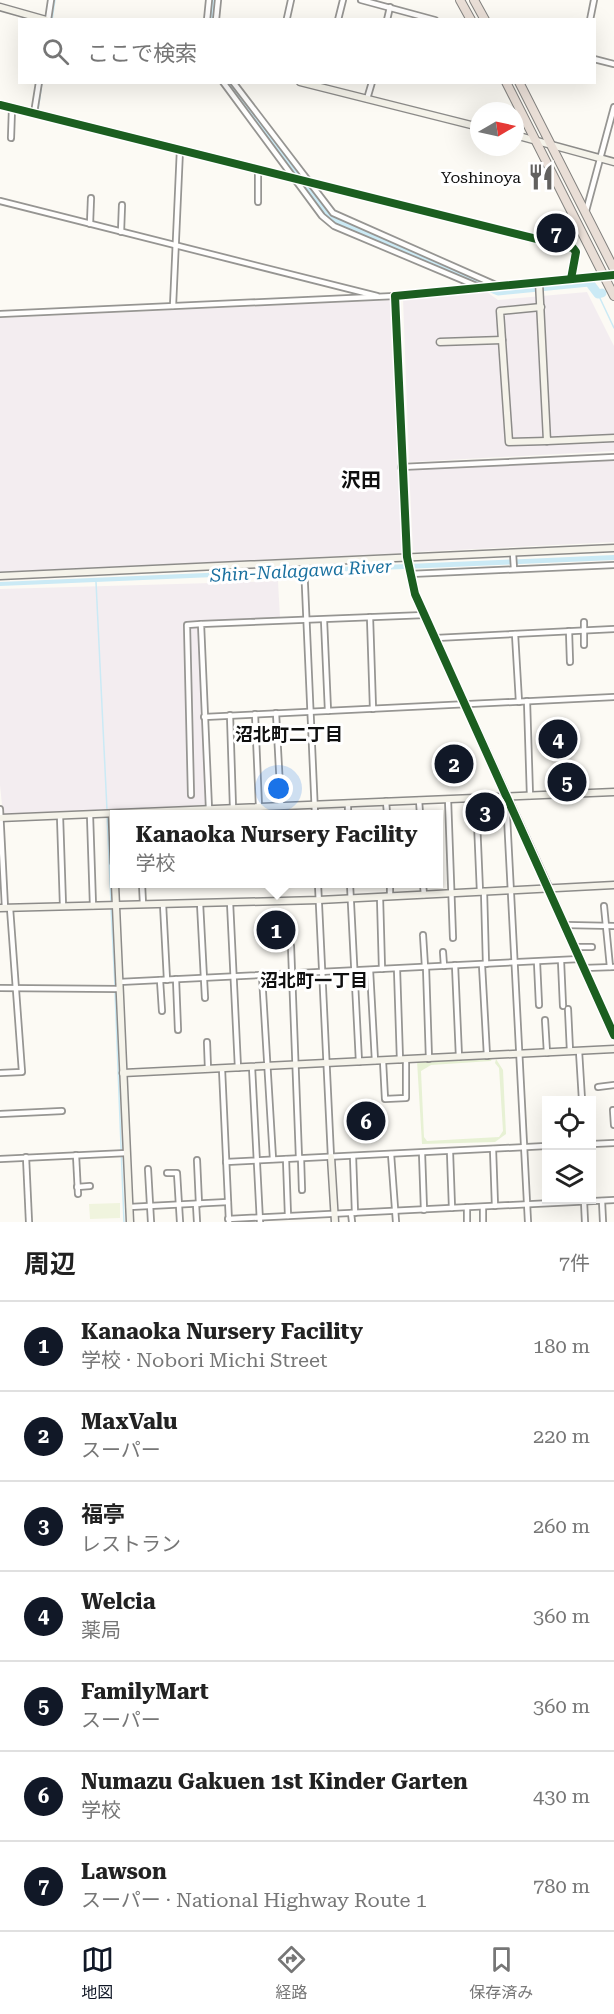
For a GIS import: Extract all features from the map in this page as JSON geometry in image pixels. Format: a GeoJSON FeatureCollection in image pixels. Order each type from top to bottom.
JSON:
{"type":"FeatureCollection","features":[{"type":"Feature","properties":{"kind":"highway"},"geometry":{"type":"LineString","coordinates":[[460,0],[470,18]]}},
{"type":"Feature","properties":{"kind":"highway"},"geometry":{"type":"LineString","coordinates":[[474,0],[484,18]]}},
{"type":"Feature","properties":{"kind":"highway"},"geometry":{"type":"LineString","coordinates":[[507,84],[614,296]]}},
{"type":"Feature","properties":{"kind":"highway"},"geometry":{"type":"LineString","coordinates":[[520,84],[614,269]]}},
{"type":"Feature","properties":{"kind":"street"},"geometry":{"type":"LineString","coordinates":[[47,18],[51,0]]}},
{"type":"Feature","properties":{"kind":"street"},"geometry":{"type":"LineString","coordinates":[[207,18],[209,0]]}},
{"type":"Feature","properties":{"kind":"street"},"geometry":{"type":"LineString","coordinates":[[216,18],[218,0]]}},
{"type":"Feature","properties":{"kind":"street"},"geometry":{"type":"LineString","coordinates":[[287,18],[291,0]]}},
{"type":"Feature","properties":{"kind":"street"},"geometry":{"type":"LineString","coordinates":[[338,18],[343,0]]}},
{"type":"Feature","properties":{"kind":"street"},"geometry":{"type":"LineString","coordinates":[[361,0],[428,18]]}},
{"type":"Feature","properties":{"kind":"street"},"geometry":{"type":"LineString","coordinates":[[387,18],[391,0]]}},
{"type":"Feature","properties":{"kind":"street"},"geometry":{"type":"LineString","coordinates":[[590,18],[594,0]]}},
{"type":"Feature","properties":{"kind":"street"},"geometry":{"type":"LineString","coordinates":[[0,7],[40,18]]}},
{"type":"Feature","properties":{"kind":"street"},"geometry":{"type":"LineString","coordinates":[[596,60],[614,64]]}},
{"type":"Feature","properties":{"kind":"street"},"geometry":{"type":"LineString","coordinates":[[34,113],[39,84]]}},
{"type":"Feature","properties":{"kind":"street"},"geometry":{"type":"LineString","coordinates":[[224,84],[322,216],[334,226],[482,288]]}},
{"type":"Feature","properties":{"kind":"street"},"geometry":{"type":"LineString","coordinates":[[235,84],[338,217],[497,286]]}},
{"type":"Feature","properties":{"kind":"street"},"geometry":{"type":"LineString","coordinates":[[308,84],[470,125]]}},
{"type":"Feature","properties":{"kind":"street"},"geometry":{"type":"LineString","coordinates":[[368,99],[372,84]]}},
{"type":"Feature","properties":{"kind":"street"},"geometry":{"type":"LineString","coordinates":[[0,105],[573,248],[576,252],[571,279]]}},
{"type":"Feature","properties":{"kind":"street"},"geometry":{"type":"LineString","coordinates":[[586,212],[614,107]]}},
{"type":"Feature","properties":{"kind":"street"},"geometry":{"type":"LineString","coordinates":[[11,138],[12,108]]}},
{"type":"Feature","properties":{"kind":"street"},"geometry":{"type":"LineString","coordinates":[[524,137],[614,162]]}},
{"type":"Feature","properties":{"kind":"street"},"geometry":{"type":"LineString","coordinates":[[173,306],[180,149]]}},
{"type":"Feature","properties":{"kind":"street"},"geometry":{"type":"LineString","coordinates":[[258,169],[258,202]]}},
{"type":"Feature","properties":{"kind":"street"},"geometry":{"type":"LineString","coordinates":[[90,224],[91,198]]}},
{"type":"Feature","properties":{"kind":"street"},"geometry":{"type":"LineString","coordinates":[[0,201],[382,297]]}},
{"type":"Feature","properties":{"kind":"street"},"geometry":{"type":"LineString","coordinates":[[121,232],[122,205]]}},
{"type":"Feature","properties":{"kind":"street"},"geometry":{"type":"LineString","coordinates":[[0,314],[382,297],[614,275]]}},
{"type":"Feature","properties":{"kind":"street"},"geometry":{"type":"LineString","coordinates":[[539,282],[547,441]]}},
{"type":"Feature","properties":{"kind":"street"},"geometry":{"type":"LineString","coordinates":[[395,296],[401,467],[409,572],[425,615],[614,1035]]}},
{"type":"Feature","properties":{"kind":"street"},"geometry":{"type":"LineString","coordinates":[[541,307],[500,311],[509,442],[614,438]]}},
{"type":"Feature","properties":{"kind":"street"},"geometry":{"type":"LineString","coordinates":[[440,342],[502,340]]}},
{"type":"Feature","properties":{"kind":"street"},"geometry":{"type":"LineString","coordinates":[[401,467],[614,457]]}},
{"type":"Feature","properties":{"kind":"street"},"geometry":{"type":"LineString","coordinates":[[0,576],[304,564],[614,548]]}},
{"type":"Feature","properties":{"kind":"street"},"geometry":{"type":"LineString","coordinates":[[513,553],[514,570]]}},
{"type":"Feature","properties":{"kind":"street"},"geometry":{"type":"LineString","coordinates":[[304,564],[315,810]]}},
{"type":"Feature","properties":{"kind":"street"},"geometry":{"type":"LineString","coordinates":[[409,572],[614,565]]}},
{"type":"Feature","properties":{"kind":"street"},"geometry":{"type":"LineString","coordinates":[[191,795],[187,625],[425,615]]}},
{"type":"Feature","properties":{"kind":"street"},"geometry":{"type":"LineString","coordinates":[[370,617],[373,709]]}},
{"type":"Feature","properties":{"kind":"street"},"geometry":{"type":"LineString","coordinates":[[324,620],[328,711]]}},
{"type":"Feature","properties":{"kind":"street"},"geometry":{"type":"LineString","coordinates":[[584,622],[584,645]]}},
{"type":"Feature","properties":{"kind":"street"},"geometry":{"type":"LineString","coordinates":[[201,624],[209,809]]}},
{"type":"Feature","properties":{"kind":"street"},"geometry":{"type":"LineString","coordinates":[[436,638],[614,629]]}},
{"type":"Feature","properties":{"kind":"street"},"geometry":{"type":"LineString","coordinates":[[569,632],[570,662]]}},
{"type":"Feature","properties":{"kind":"street"},"geometry":{"type":"LineString","coordinates":[[515,634],[519,702]]}},
{"type":"Feature","properties":{"kind":"street"},"geometry":{"type":"LineString","coordinates":[[204,717],[614,697]]}},
{"type":"Feature","properties":{"kind":"street"},"geometry":{"type":"LineString","coordinates":[[527,701],[530,796]]}},
{"type":"Feature","properties":{"kind":"street"},"geometry":{"type":"LineString","coordinates":[[276,713],[281,806]]}},
{"type":"Feature","properties":{"kind":"street"},"geometry":{"type":"LineString","coordinates":[[255,714],[259,807]]}},
{"type":"Feature","properties":{"kind":"street"},"geometry":{"type":"LineString","coordinates":[[230,716],[233,808]]}},
{"type":"Feature","properties":{"kind":"street"},"geometry":{"type":"LineString","coordinates":[[195,810],[614,792]]}},
{"type":"Feature","properties":{"kind":"street"},"geometry":{"type":"LineString","coordinates":[[506,797],[513,890],[514,963],[528,1222]]}},
{"type":"Feature","properties":{"kind":"street"},"geometry":{"type":"LineString","coordinates":[[476,798],[482,892],[487,1056]]}},
{"type":"Feature","properties":{"kind":"street"},"geometry":{"type":"LineString","coordinates":[[448,799],[453,938]]}},
{"type":"Feature","properties":{"kind":"street"},"geometry":{"type":"LineString","coordinates":[[419,800],[420,810]]}},
{"type":"Feature","properties":{"kind":"street"},"geometry":{"type":"LineString","coordinates":[[386,801],[387,810]]}},
{"type":"Feature","properties":{"kind":"street"},"geometry":{"type":"LineString","coordinates":[[348,803],[348,810]]}},
{"type":"Feature","properties":{"kind":"street"},"geometry":{"type":"LineString","coordinates":[[0,809],[5,908],[17,988],[22,1071],[0,1073]]}},
{"type":"Feature","properties":{"kind":"street"},"geometry":{"type":"LineString","coordinates":[[0,818],[110,814]]}},
{"type":"Feature","properties":{"kind":"street"},"geometry":{"type":"LineString","coordinates":[[90,815],[93,906]]}},
{"type":"Feature","properties":{"kind":"street"},"geometry":{"type":"LineString","coordinates":[[60,816],[63,906]]}},
{"type":"Feature","properties":{"kind":"street"},"geometry":{"type":"LineString","coordinates":[[5,908],[319,900],[614,885]]}},
{"type":"Feature","properties":{"kind":"street"},"geometry":{"type":"LineString","coordinates":[[114,888],[112,905],[119,986],[130,1222]]}},
{"type":"Feature","properties":{"kind":"street"},"geometry":{"type":"LineString","coordinates":[[142,888],[143,904]]}},
{"type":"Feature","properties":{"kind":"street"},"geometry":{"type":"LineString","coordinates":[[318,888],[334,1222]]}},
{"type":"Feature","properties":{"kind":"street"},"geometry":{"type":"LineString","coordinates":[[350,888],[358,1062]]}},
{"type":"Feature","properties":{"kind":"street"},"geometry":{"type":"LineString","coordinates":[[390,888],[390,896]]}},
{"type":"Feature","properties":{"kind":"street"},"geometry":{"type":"LineString","coordinates":[[423,888],[424,895]]}},
{"type":"Feature","properties":{"kind":"street"},"geometry":{"type":"LineString","coordinates":[[380,897],[382,969]]}},
{"type":"Feature","properties":{"kind":"street"},"geometry":{"type":"LineString","coordinates":[[230,902],[238,1068]]}},
{"type":"Feature","properties":{"kind":"street"},"geometry":{"type":"LineString","coordinates":[[200,903],[206,998]]}},
{"type":"Feature","properties":{"kind":"street"},"geometry":{"type":"LineString","coordinates":[[163,904],[167,980]]}},
{"type":"Feature","properties":{"kind":"street"},"geometry":{"type":"LineString","coordinates":[[584,968],[612,967],[604,925],[604,906]]}},
{"type":"Feature","properties":{"kind":"street"},"geometry":{"type":"LineString","coordinates":[[566,925],[614,926]]}},
{"type":"Feature","properties":{"kind":"street"},"geometry":{"type":"LineString","coordinates":[[423,935],[429,1059]]}},
{"type":"Feature","properties":{"kind":"street"},"geometry":{"type":"LineString","coordinates":[[291,946],[295,1065],[303,1190]]}},
{"type":"Feature","properties":{"kind":"street"},"geometry":{"type":"LineString","coordinates":[[575,947],[592,947]]}},
{"type":"Feature","properties":{"kind":"street"},"geometry":{"type":"LineString","coordinates":[[443,952],[444,966]]}},
{"type":"Feature","properties":{"kind":"street"},"geometry":{"type":"LineString","coordinates":[[0,988],[111,989],[160,980],[580,959]]}},
{"type":"Feature","properties":{"kind":"street"},"geometry":{"type":"LineString","coordinates":[[561,961],[570,1051]]}},
{"type":"Feature","properties":{"kind":"street"},"geometry":{"type":"LineString","coordinates":[[537,962],[539,1005]]}},
{"type":"Feature","properties":{"kind":"street"},"geometry":{"type":"LineString","coordinates":[[455,965],[459,1057]]}},
{"type":"Feature","properties":{"kind":"street"},"geometry":{"type":"LineString","coordinates":[[383,1061],[385,1099],[406,1098],[397,969]]}},
{"type":"Feature","properties":{"kind":"street"},"geometry":{"type":"LineString","coordinates":[[370,970],[375,1061]]}},
{"type":"Feature","properties":{"kind":"street"},"geometry":{"type":"LineString","coordinates":[[262,976],[273,1159]]}},
{"type":"Feature","properties":{"kind":"street"},"geometry":{"type":"LineString","coordinates":[[176,979],[178,1030]]}},
{"type":"Feature","properties":{"kind":"street"},"geometry":{"type":"LineString","coordinates":[[160,980],[162,1011]]}},
{"type":"Feature","properties":{"kind":"street"},"geometry":{"type":"LineString","coordinates":[[545,1020],[547,1053]]}},
{"type":"Feature","properties":{"kind":"street"},"geometry":{"type":"LineString","coordinates":[[207,1042],[208,1069]]}},
{"type":"Feature","properties":{"kind":"street"},"geometry":{"type":"LineString","coordinates":[[123,1073],[614,1049]]}},
{"type":"Feature","properties":{"kind":"street"},"geometry":{"type":"LineString","coordinates":[[579,1051],[582,1096]]}},
{"type":"Feature","properties":{"kind":"street"},"geometry":{"type":"LineString","coordinates":[[252,1067],[260,1220]]}},
{"type":"Feature","properties":{"kind":"street"},"geometry":{"type":"LineString","coordinates":[[222,1069],[228,1220],[542,1203]]}},
{"type":"Feature","properties":{"kind":"street"},"geometry":{"type":"LineString","coordinates":[[597,1087],[614,1086]]}},
{"type":"Feature","properties":{"kind":"street"},"geometry":{"type":"LineString","coordinates":[[613,1110],[614,1125]]}},
{"type":"Feature","properties":{"kind":"street"},"geometry":{"type":"LineString","coordinates":[[0,1114],[62,1111]]}},
{"type":"Feature","properties":{"kind":"street"},"geometry":{"type":"LineString","coordinates":[[596,1144],[614,1143]]}},
{"type":"Feature","properties":{"kind":"street"},"geometry":{"type":"LineString","coordinates":[[226,1162],[542,1146]]}},
{"type":"Feature","properties":{"kind":"street"},"geometry":{"type":"LineString","coordinates":[[493,1149],[495,1206]]}},
{"type":"Feature","properties":{"kind":"street"},"geometry":{"type":"LineString","coordinates":[[450,1152],[452,1208]]}},
{"type":"Feature","properties":{"kind":"street"},"geometry":{"type":"LineString","coordinates":[[0,1159],[127,1153]]}},
{"type":"Feature","properties":{"kind":"street"},"geometry":{"type":"LineString","coordinates":[[422,1153],[424,1210]]}},
{"type":"Feature","properties":{"kind":"street"},"geometry":{"type":"LineString","coordinates":[[391,1154],[396,1222]]}},
{"type":"Feature","properties":{"kind":"street"},"geometry":{"type":"LineString","coordinates":[[76,1155],[78,1194]]}},
{"type":"Feature","properties":{"kind":"street"},"geometry":{"type":"LineString","coordinates":[[352,1222],[353,1156]]}},
{"type":"Feature","properties":{"kind":"street"},"geometry":{"type":"LineString","coordinates":[[26,1157],[29,1222]]}},
{"type":"Feature","properties":{"kind":"street"},"geometry":{"type":"LineString","coordinates":[[286,1159],[288,1216]]}},
{"type":"Feature","properties":{"kind":"street"},"geometry":{"type":"LineString","coordinates":[[197,1160],[197,1222]]}},
{"type":"Feature","properties":{"kind":"street"},"geometry":{"type":"LineString","coordinates":[[148,1169],[151,1222]]}},
{"type":"Feature","properties":{"kind":"street"},"geometry":{"type":"LineString","coordinates":[[167,1173],[177,1173],[180,1222]]}},
{"type":"Feature","properties":{"kind":"street"},"geometry":{"type":"LineString","coordinates":[[77,1187],[90,1186]]}},
{"type":"Feature","properties":{"kind":"street"},"geometry":{"type":"LineString","coordinates":[[596,1201],[614,1200]]}},
{"type":"Feature","properties":{"kind":"street"},"geometry":{"type":"LineString","coordinates":[[602,1201],[603,1222]]}},
{"type":"Feature","properties":{"kind":"street"},"geometry":{"type":"LineString","coordinates":[[129,1207],[228,1202]]}},
{"type":"Feature","properties":{"kind":"street"},"geometry":{"type":"LineString","coordinates":[[585,1222],[586,1204]]}},
{"type":"Feature","properties":{"kind":"street"},"geometry":{"type":"LineString","coordinates":[[483,1207],[483,1222]]}},
{"type":"Feature","properties":{"kind":"street"},"geometry":{"type":"LineString","coordinates":[[467,1208],[467,1222]]}},
{"type":"Feature","properties":{"kind":"street"},"geometry":{"type":"LineString","coordinates":[[302,1215],[302,1222]]}},
{"type":"Feature","properties":{"kind":"shaded area"},"geometry":{"type":"Polygon","coordinates":[[[487,292],[498,300],[587,292],[614,346],[614,451],[409,462],[403,299],[487,292]]]}},
{"type":"Feature","properties":{"kind":"shaded area"},"geometry":{"type":"Polygon","coordinates":[[[392,300],[403,553],[0,572],[0,318],[392,300]]]}},
{"type":"Feature","properties":{"kind":"shaded area"},"geometry":{"type":"Polygon","coordinates":[[[614,459],[614,542],[416,552],[413,550],[409,468],[614,459]]]}},
{"type":"Feature","properties":{"kind":"shaded area"},"geometry":{"type":"Polygon","coordinates":[[[278,581],[280,618],[199,623],[207,805],[3,815],[0,785],[0,589],[278,581]]]}},
{"type":"Feature","properties":{"kind":"green space"},"geometry":{"type":"Polygon","coordinates":[[[492,1058],[491,1061],[431,1065],[421,1071],[424,1137],[427,1141],[499,1137],[503,1131],[499,1068],[495,1063],[496,1059],[503,1070],[506,1134],[495,1142],[422,1144],[417,1061],[492,1058]]]}},
{"type":"Feature","properties":{"kind":"green space"},"geometry":{"type":"Polygon","coordinates":[[[120,1203],[120,1218],[90,1219],[89,1204],[120,1203]]]}},
{"type":"Feature","properties":{"kind":"water","name":"Shin-Nalagawa River"},"geometry":{"type":"Polygon","coordinates":[[[614,555],[614,560],[0,586],[0,582],[614,555]]]}},
{"type":"Feature","properties":{"kind":"waterway"},"geometry":{"type":"LineString","coordinates":[[52,18],[55,0]]}},
{"type":"Feature","properties":{"kind":"waterway"},"geometry":{"type":"LineString","coordinates":[[211,18],[213,0]]}},
{"type":"Feature","properties":{"kind":"waterway"},"geometry":{"type":"LineString","coordinates":[[38,111],[42,84]]}},
{"type":"Feature","properties":{"kind":"waterway"},"geometry":{"type":"LineString","coordinates":[[231,84],[328,213],[336,220],[498,291],[589,282],[598,294],[602,293]]}},
{"type":"Feature","properties":{"kind":"waterway"},"geometry":{"type":"LineString","coordinates":[[598,294],[614,328]]}},
{"type":"Feature","properties":{"kind":"waterway"},"geometry":{"type":"LineString","coordinates":[[96,582],[107,810]]}},
{"type":"Feature","properties":{"kind":"waterway"},"geometry":{"type":"LineString","coordinates":[[107,815],[110,881]]}},
{"type":"Feature","properties":{"kind":"waterway"},"geometry":{"type":"LineString","coordinates":[[110,888],[111,903]]}},
{"type":"Feature","properties":{"kind":"waterway"},"geometry":{"type":"LineString","coordinates":[[111,908],[115,987]]}},
{"type":"Feature","properties":{"kind":"waterway"},"geometry":{"type":"LineString","coordinates":[[115,992],[124,1222]]}},
{"type":"Feature","properties":{"kind":"cycle path"},"geometry":{"type":"LineString","coordinates":[[0,105],[573,248],[576,252],[571,279]]}},
{"type":"Feature","properties":{"kind":"cycle path"},"geometry":{"type":"LineString","coordinates":[[614,275],[395,296],[407,557],[415,594],[614,1035]]}},
{"type":"Feature","properties":{"kind":"place","name":"Yoshinoya"},"geometry":{"type":"Point","coordinates":[541,177]}},
{"type":"Feature","properties":{"kind":"place","name":"Lawson"},"geometry":{"type":"Point","coordinates":[556,233]}},
{"type":"Feature","properties":{"kind":"place","name":"Welcia"},"geometry":{"type":"Point","coordinates":[558,739]}},
{"type":"Feature","properties":{"kind":"place","name":"MaxValu"},"geometry":{"type":"Point","coordinates":[454,764]}},
{"type":"Feature","properties":{"kind":"place","name":"FamilyMart"},"geometry":{"type":"Point","coordinates":[567,782]}},
{"type":"Feature","properties":{"kind":"place","name":"福亭"},"geometry":{"type":"Point","coordinates":[485,812]}},
{"type":"Feature","properties":{"kind":"place","name":"Kanaoka Nursery Facility"},"geometry":{"type":"Point","coordinates":[276,930]}},
{"type":"Feature","properties":{"kind":"place","name":"Numazu Gakuen 1st Kinder Garten"},"geometry":{"type":"Point","coordinates":[366,1121]}},
{"type":"Feature","properties":{"kind":"district","name":"沢田"},"geometry":{"type":"Point","coordinates":[361,480]}},
{"type":"Feature","properties":{"kind":"district","name":"沼北町二丁目"},"geometry":{"type":"Point","coordinates":[289,735]}},
{"type":"Feature","properties":{"kind":"district","name":"沼北町一丁目"},"geometry":{"type":"Point","coordinates":[314,981]}}]}
